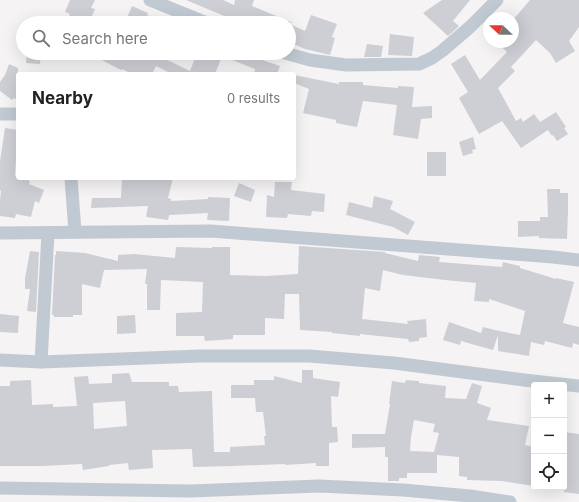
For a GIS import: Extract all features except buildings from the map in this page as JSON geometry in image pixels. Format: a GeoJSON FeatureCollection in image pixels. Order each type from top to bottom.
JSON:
{"type":"FeatureCollection","features":[{"type":"Feature","properties":{"kind":"street"},"geometry":{"type":"LineString","coordinates":[[150,0],[190,16]]}},
{"type":"Feature","properties":{"kind":"street"},"geometry":{"type":"LineString","coordinates":[[296,56],[310,60],[346,65],[420,64],[432,58],[470,27],[497,0]]}},
{"type":"Feature","properties":{"kind":"street"},"geometry":{"type":"LineString","coordinates":[[0,114],[16,114]]}},
{"type":"Feature","properties":{"kind":"street"},"geometry":{"type":"LineString","coordinates":[[71,180],[75,232]]}},
{"type":"Feature","properties":{"kind":"street"},"geometry":{"type":"LineString","coordinates":[[0,233],[210,231],[579,260]]}},
{"type":"Feature","properties":{"kind":"street"},"geometry":{"type":"LineString","coordinates":[[42,362],[48,233]]}},
{"type":"Feature","properties":{"kind":"street"},"geometry":{"type":"LineString","coordinates":[[0,360],[42,362],[200,356],[309,356],[394,363],[579,386]]}},
{"type":"Feature","properties":{"kind":"street"},"geometry":{"type":"LineString","coordinates":[[0,488],[190,491],[319,486],[403,496],[470,496],[510,502]]}}]}
